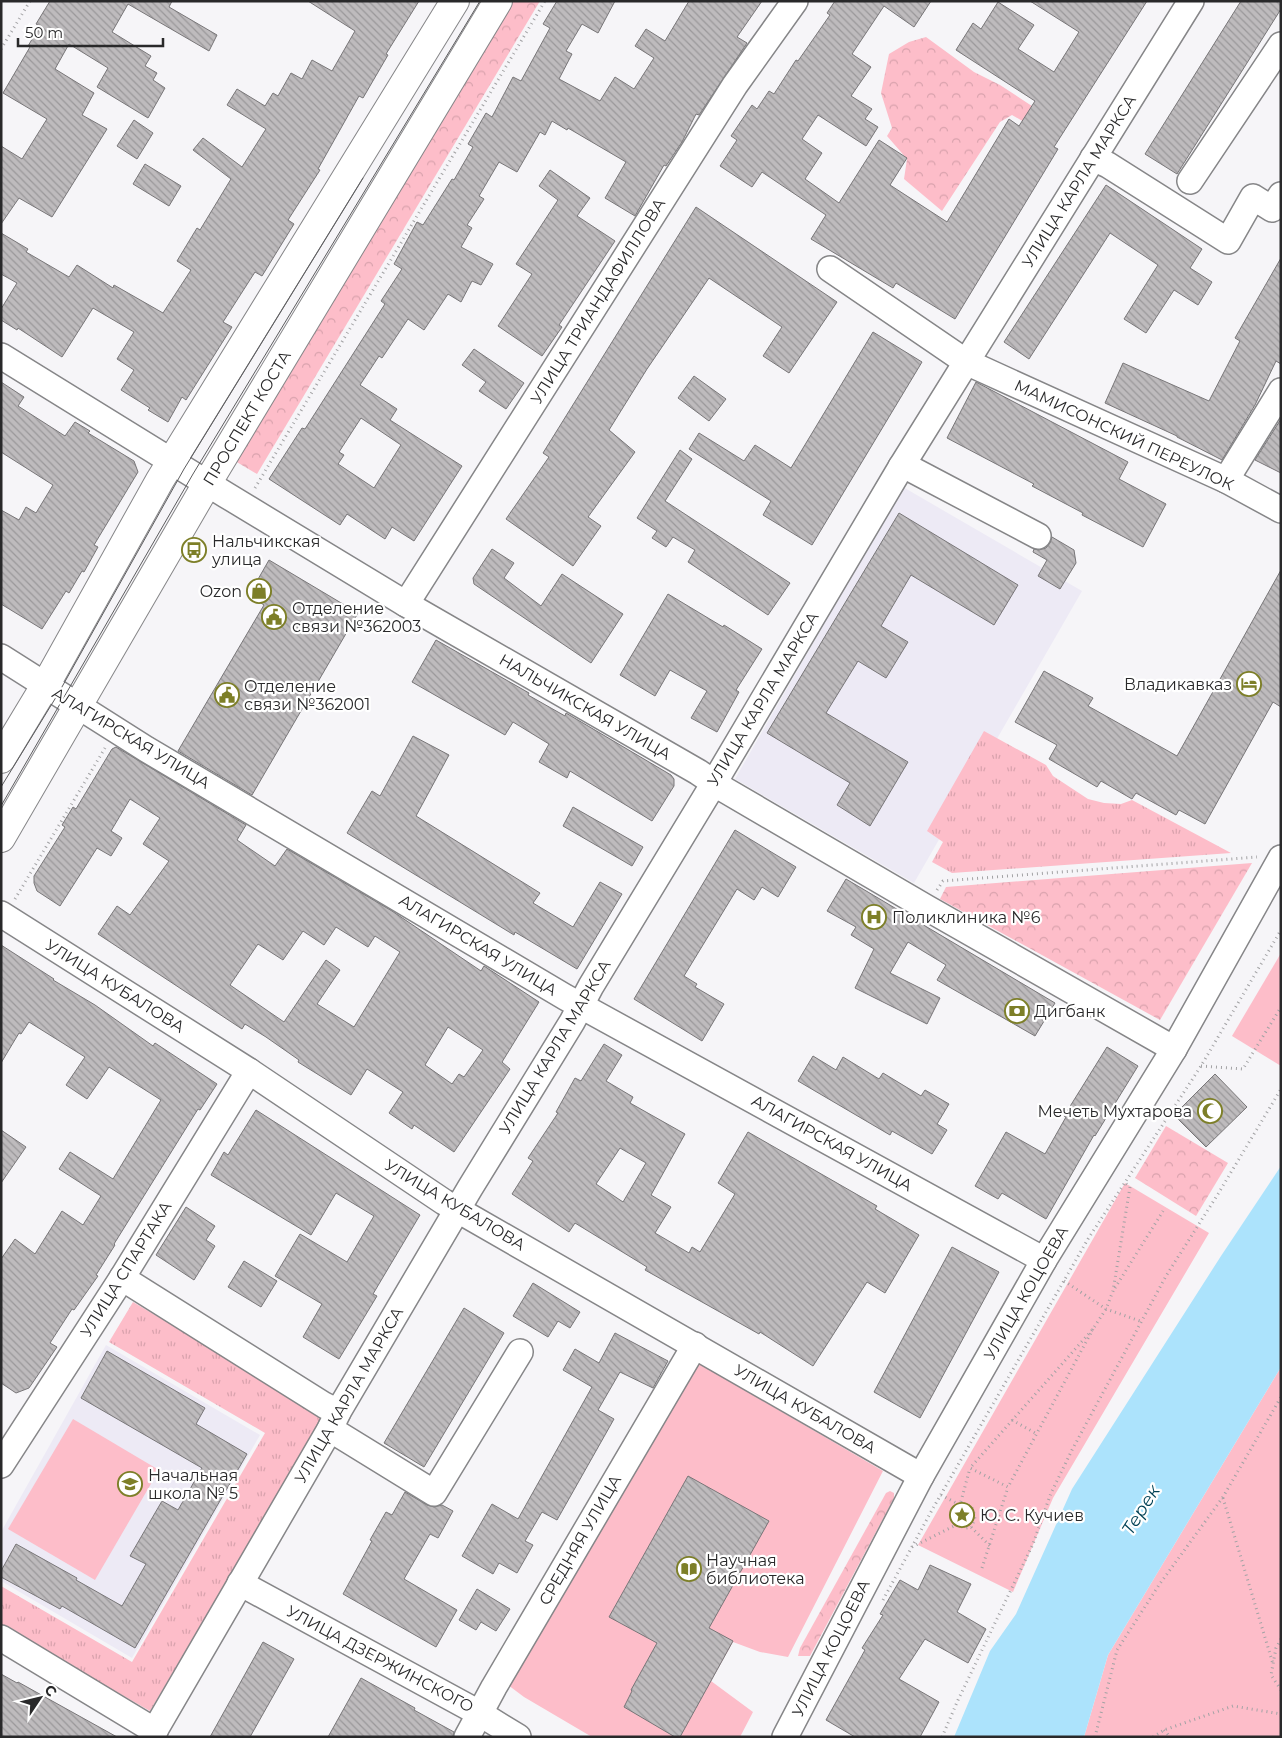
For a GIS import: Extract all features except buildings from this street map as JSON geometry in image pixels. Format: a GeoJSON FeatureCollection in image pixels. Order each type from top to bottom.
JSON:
{"type":"FeatureCollection","features":[{"type":"Feature","properties":{"kind":"main road"},"geometry":{"type":"LineString","coordinates":[[1,759],[45,686],[171,462],[455,1]]}},
{"type":"Feature","properties":{"kind":"main road","name":"ПРОСПЕКТ КОСТА"},"geometry":{"type":"LineString","coordinates":[[1,838],[208,482],[498,1]]}},
{"type":"Feature","properties":{"kind":"street","name":"УЛИЦА ТРИАНДАФИЛЛОВА"},"geometry":{"type":"LineString","coordinates":[[406,604],[734,85],[795,1]]}},
{"type":"Feature","properties":{"kind":"street","name":"УЛИЦА КАРЛА МАРКСА"},"geometry":{"type":"LineString","coordinates":[[153,1734],[334,1420],[901,467],[1191,1]]}},
{"type":"Feature","properties":{"kind":"street"},"geometry":{"type":"LineString","coordinates":[[1190,182],[1281,45]]}},
{"type":"Feature","properties":{"kind":"street"},"geometry":{"type":"LineString","coordinates":[[1093,158],[1108,165],[1228,241],[1252,197],[1272,209],[1281,195]]}},
{"type":"Feature","properties":{"kind":"street"},"geometry":{"type":"LineString","coordinates":[[830,269],[967,361]]}},
{"type":"Feature","properties":{"kind":"street","name":"НАЛЬЧИКСКАЯ УЛИЦА"},"geometry":{"type":"LineString","coordinates":[[1,356],[171,462],[208,482],[406,604],[927,908],[1174,1049]]}},
{"type":"Feature","properties":{"kind":"street","name":"МАМИСОНСКИЙ ПЕРЕУЛОК"},"geometry":{"type":"LineString","coordinates":[[967,361],[1226,480],[1281,510]]}},
{"type":"Feature","properties":{"kind":"street"},"geometry":{"type":"LineString","coordinates":[[1226,480],[1281,392]]}},
{"type":"Feature","properties":{"kind":"street"},"geometry":{"type":"LineString","coordinates":[[901,467],[911,469],[1038,536]]}},
{"type":"Feature","properties":{"kind":"street","name":"АЛАГИРСКАЯ УЛИЦА"},"geometry":{"type":"LineString","coordinates":[[1,657],[146,749],[581,1005],[1044,1260]]}},
{"type":"Feature","properties":{"kind":"street","name":"УЛИЦА КОЦОЕВА"},"geometry":{"type":"LineString","coordinates":[[785,1737],[921,1476],[1044,1260],[1174,1049],[1273,857]]}},
{"type":"Feature","properties":{"kind":"street","name":"УЛИЦА КУБАЛОВА"},"geometry":{"type":"LineString","coordinates":[[6,910],[458,1210],[921,1476]]}},
{"type":"Feature","properties":{"kind":"street","name":"УЛИЦА СПАРТАКА"},"geometry":{"type":"LineString","coordinates":[[4,1455],[122,1278],[249,1071]]}},
{"type":"Feature","properties":{"kind":"street"},"geometry":{"type":"LineString","coordinates":[[122,1278],[324,1405],[334,1420],[434,1493],[520,1352]]}},
{"type":"Feature","properties":{"kind":"street","name":"СРЕДНЯЯ УЛИЦА"},"geometry":{"type":"LineString","coordinates":[[467,1737],[479,1713],[695,1345]]}},
{"type":"Feature","properties":{"kind":"street","name":"УЛИЦА ДЗЕРЖИНСКОГО"},"geometry":{"type":"LineString","coordinates":[[240,1584],[479,1713],[518,1737]]}},
{"type":"Feature","properties":{"kind":"street"},"geometry":{"type":"LineString","coordinates":[[1,1638],[153,1734]]}},
{"type":"Feature","properties":{"kind":"path"},"geometry":{"type":"LineString","coordinates":[[1,49],[30,1]]}},
{"type":"Feature","properties":{"kind":"path"},"geometry":{"type":"LineString","coordinates":[[254,491],[545,1]]}},
{"type":"Feature","properties":{"kind":"path"},"geometry":{"type":"LineString","coordinates":[[6,910],[106,747]]}},
{"type":"Feature","properties":{"kind":"path"},"geometry":{"type":"LineString","coordinates":[[927,908],[943,881],[1273,857]]}},
{"type":"Feature","properties":{"kind":"path"},"geometry":{"type":"LineString","coordinates":[[880,1607],[941,1495],[1088,1239],[1202,1066],[1281,930]]}},
{"type":"Feature","properties":{"kind":"path"},"geometry":{"type":"LineString","coordinates":[[1202,1066],[1243,1069],[1281,1007]]}},
{"type":"Feature","properties":{"kind":"path"},"geometry":{"type":"LineString","coordinates":[[942,1737],[1032,1544],[1051,1493],[1072,1450],[1140,1322],[1281,1089]]}},
{"type":"Feature","properties":{"kind":"path"},"geometry":{"type":"LineString","coordinates":[[982,1568],[1008,1487],[1093,1329],[1106,1310],[1113,1291],[1130,1186],[1125,1183]]}},
{"type":"Feature","properties":{"kind":"path"},"geometry":{"type":"LineString","coordinates":[[1113,1291],[1163,1211]]}},
{"type":"Feature","properties":{"kind":"path"},"geometry":{"type":"LineString","coordinates":[[1064,1281],[1106,1310],[1140,1322]]}},
{"type":"Feature","properties":{"kind":"path"},"geometry":{"type":"LineString","coordinates":[[956,1525],[954,1512],[960,1505],[970,1468],[1093,1329]]}},
{"type":"Feature","properties":{"kind":"path"},"geometry":{"type":"LineString","coordinates":[[1095,1737],[1116,1650],[1159,1585],[1223,1497],[1281,1397]]}},
{"type":"Feature","properties":{"kind":"path"},"geometry":{"type":"LineString","coordinates":[[1012,1420],[1037,1434]]}},
{"type":"Feature","properties":{"kind":"path"},"geometry":{"type":"LineString","coordinates":[[970,1468],[1008,1487]]}},
{"type":"Feature","properties":{"kind":"path"},"geometry":{"type":"LineString","coordinates":[[941,1495],[960,1505],[967,1504],[973,1510],[975,1519],[971,1527]]}},
{"type":"Feature","properties":{"kind":"path"},"geometry":{"type":"LineString","coordinates":[[1223,1497],[1273,1664]]}},
{"type":"Feature","properties":{"kind":"path"},"geometry":{"type":"LineString","coordinates":[[912,1547],[956,1525],[966,1528],[971,1527]]}},
{"type":"Feature","properties":{"kind":"path"},"geometry":{"type":"LineString","coordinates":[[971,1527],[990,1546]]}},
{"type":"Feature","properties":{"kind":"path"},"geometry":{"type":"LineString","coordinates":[[1281,1638],[1276,1648],[1271,1675],[1281,1690]]}},
{"type":"Feature","properties":{"kind":"path"},"geometry":{"type":"LineString","coordinates":[[1153,1737],[1164,1730],[1234,1706],[1281,1714]]}},
{"type":"Feature","properties":{"kind":"path"},"geometry":{"type":"LineString","coordinates":[[1164,1730],[1170,1737]]}},
{"type":"Feature","properties":{"kind":"shaded area"},"geometry":{"type":"Polygon","coordinates":[[[903,487],[1082,591],[914,883],[735,779],[903,487]]]}},
{"type":"Feature","properties":{"kind":"shaded area","name":"Начальная школа № 5"},"geometry":{"type":"Polygon","coordinates":[[[106,1345],[260,1435],[132,1658],[1,1581],[1,1532],[106,1345]]]}},
{"type":"Feature","properties":{"kind":"green space"},"geometry":{"type":"Polygon","coordinates":[[[510,1],[540,1],[257,474],[235,461],[510,1]]]}},
{"type":"Feature","properties":{"kind":"green space"},"geometry":{"type":"Polygon","coordinates":[[[926,37],[974,72],[1000,85],[1044,114],[1038,130],[1012,115],[1000,122],[942,211],[904,179],[907,159],[887,136],[892,128],[881,93],[889,54],[909,42],[926,37]]]}},
{"type":"Feature","properties":{"kind":"green space"},"geometry":{"type":"Polygon","coordinates":[[[984,731],[1046,765],[1053,776],[1088,799],[1104,803],[1121,804],[1132,800],[1231,853],[952,873],[932,862],[943,842],[927,831],[984,731]]]}},
{"type":"Feature","properties":{"kind":"green space"},"geometry":{"type":"Polygon","coordinates":[[[1252,863],[1160,1020],[940,899],[946,887],[1252,863]]]}},
{"type":"Feature","properties":{"kind":"green space"},"geometry":{"type":"Polygon","coordinates":[[[1281,953],[1281,1066],[1232,1036],[1281,953]]]}},
{"type":"Feature","properties":{"kind":"green space"},"geometry":{"type":"Polygon","coordinates":[[[1166,1126],[1228,1163],[1196,1216],[1135,1178],[1166,1126]]]}},
{"type":"Feature","properties":{"kind":"green space"},"geometry":{"type":"Polygon","coordinates":[[[1125,1183],[1209,1233],[1053,1498],[1013,1592],[918,1545],[1125,1183]]]}},
{"type":"Feature","properties":{"kind":"green space"},"geometry":{"type":"Polygon","coordinates":[[[133,1302],[325,1415],[150,1711],[1,1626],[1,1586],[132,1662],[265,1433],[109,1342],[133,1302]]]}},
{"type":"Feature","properties":{"kind":"green space"},"geometry":{"type":"Polygon","coordinates":[[[698,1363],[883,1471],[788,1657],[760,1652],[733,1642],[711,1681],[753,1712],[740,1737],[592,1737],[524,1697],[508,1685],[698,1363]]]}},
{"type":"Feature","properties":{"kind":"green space"},"geometry":{"type":"Polygon","coordinates":[[[1281,1367],[1281,1737],[1084,1737],[1108,1655],[1281,1367]]]}},
{"type":"Feature","properties":{"kind":"green space"},"geometry":{"type":"Polygon","coordinates":[[[73,1419],[159,1470],[95,1580],[8,1529],[73,1419]]]}},
{"type":"Feature","properties":{"kind":"green space"},"geometry":{"type":"Polygon","coordinates":[[[890,1491],[894,1493],[894,1498],[810,1656],[798,1656],[800,1648],[886,1493],[890,1491]]]}},
{"type":"Feature","properties":{"kind":"water","name":"Терек"},"geometry":{"type":"Polygon","coordinates":[[[1281,1166],[1281,1367],[1108,1655],[1084,1737],[954,1737],[990,1651],[1016,1614],[1072,1489],[1281,1166]]]}},
{"type":"Feature","properties":{"kind":"tram line"},"geometry":{"type":"LineString","coordinates":[[1,806],[193,474],[480,1]]}},
{"type":"Feature","properties":{"kind":"tram line"},"geometry":{"type":"LineString","coordinates":[[1,787],[58,694],[184,469],[363,178]]}},
{"type":"Feature","properties":{"kind":"place","name":"Нальчикская улица"},"geometry":{"type":"Point","coordinates":[194,550]}},
{"type":"Feature","properties":{"kind":"place","name":"Ozon"},"geometry":{"type":"Point","coordinates":[259,591]}},
{"type":"Feature","properties":{"kind":"place","name":"Отделение связи №362003"},"geometry":{"type":"Point","coordinates":[274,617]}},
{"type":"Feature","properties":{"kind":"place","name":"Владикавказ"},"geometry":{"type":"Point","coordinates":[1249,684]}},
{"type":"Feature","properties":{"kind":"place","name":"Отделение связи №362001"},"geometry":{"type":"Point","coordinates":[227,695]}},
{"type":"Feature","properties":{"kind":"place","name":"Поликлиника №6"},"geometry":{"type":"Point","coordinates":[874,917]}},
{"type":"Feature","properties":{"kind":"place","name":"Дигбанк"},"geometry":{"type":"Point","coordinates":[1017,1011]}},
{"type":"Feature","properties":{"kind":"place","name":"Мечеть Мухтарова"},"geometry":{"type":"Point","coordinates":[1210,1111]}},
{"type":"Feature","properties":{"kind":"place","name":"Начальная школа № 5"},"geometry":{"type":"Point","coordinates":[130,1484]}},
{"type":"Feature","properties":{"kind":"place","name":"Ю. С. Кучиев"},"geometry":{"type":"Point","coordinates":[962,1515]}},
{"type":"Feature","properties":{"kind":"place","name":"Научная библиотека"},"geometry":{"type":"Point","coordinates":[689,1569]}}]}
